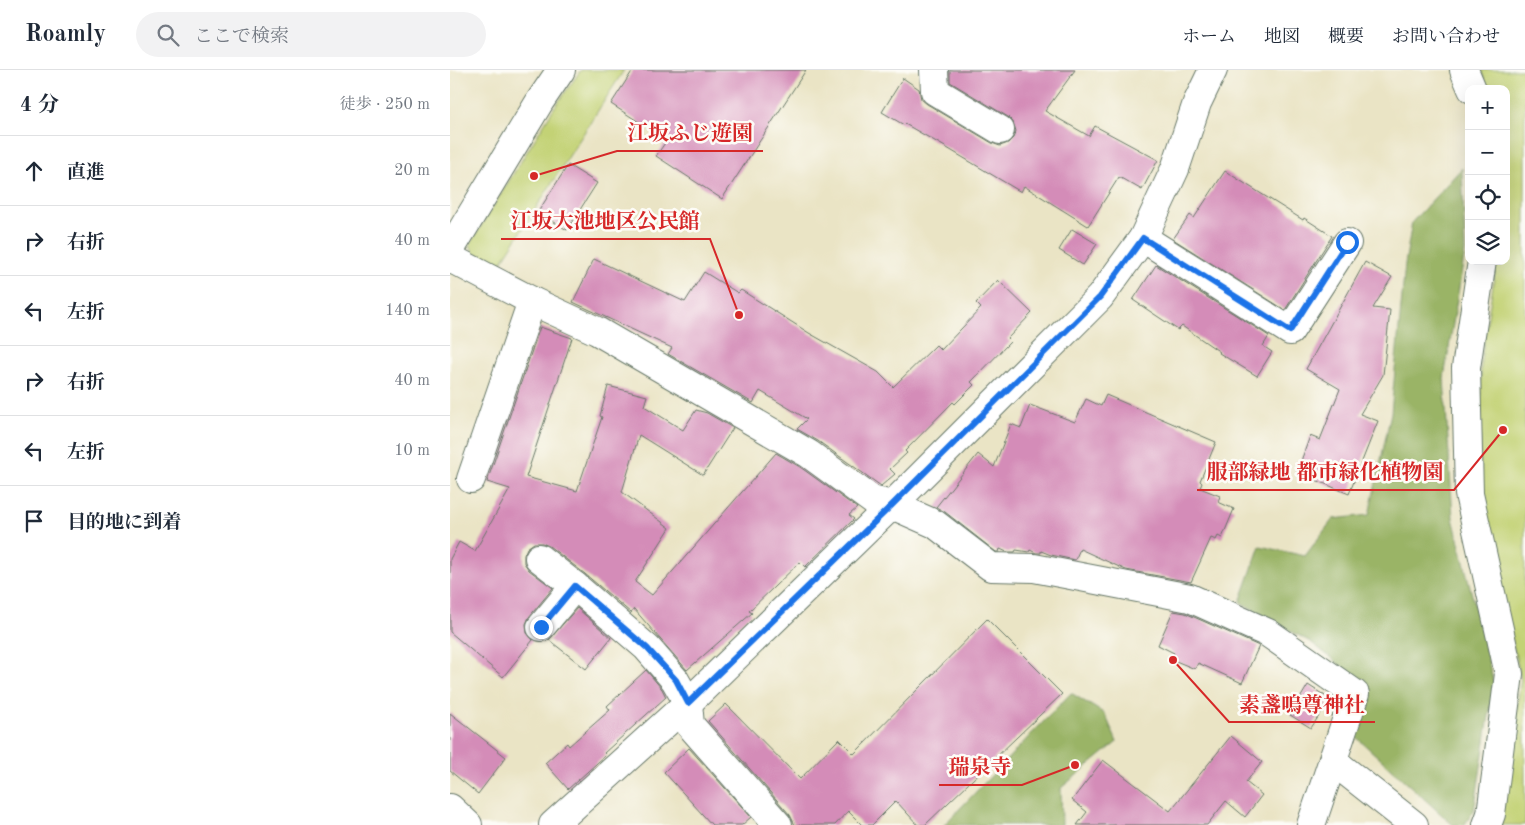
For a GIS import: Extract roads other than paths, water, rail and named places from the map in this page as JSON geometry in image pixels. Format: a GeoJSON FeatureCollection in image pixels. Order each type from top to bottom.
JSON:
{"type":"FeatureCollection","features":[{"type":"Feature","properties":{"kind":"street"},"geometry":{"type":"LineString","coordinates":[[450,250],[540,101],[561,70]]}},
{"type":"Feature","properties":{"kind":"street"},"geometry":{"type":"LineString","coordinates":[[934,70],[935,91],[1000,130]]}},
{"type":"Feature","properties":{"kind":"street"},"geometry":{"type":"LineString","coordinates":[[553,825],[688,703],[892,505],[1100,297],[1143,238],[1175,169],[1197,103],[1213,70]]}},
{"type":"Feature","properties":{"kind":"street"},"geometry":{"type":"LineString","coordinates":[[1464,70],[1470,85]]}},
{"type":"Feature","properties":{"kind":"street"},"geometry":{"type":"LineString","coordinates":[[1143,238],[1290,331],[1347,242]]}},
{"type":"Feature","properties":{"kind":"street"},"geometry":{"type":"LineString","coordinates":[[450,258],[532,301],[597,331],[810,454],[872,500],[892,505],[935,524],[991,567],[1034,568],[1190,598],[1268,633],[1355,694],[1311,825]]}},
{"type":"Feature","properties":{"kind":"street"},"geometry":{"type":"LineString","coordinates":[[1481,265],[1466,368],[1469,494],[1509,674],[1491,814],[1487,825]]}},
{"type":"Feature","properties":{"kind":"street"},"geometry":{"type":"LineString","coordinates":[[471,478],[532,301]]}},
{"type":"Feature","properties":{"kind":"street"},"geometry":{"type":"LineString","coordinates":[[539,558],[575,586],[647,648],[676,680],[688,703],[690,725],[778,825]]}},
{"type":"Feature","properties":{"kind":"street"},"geometry":{"type":"LineString","coordinates":[[541,627],[575,586]]}},
{"type":"Feature","properties":{"kind":"street"},"geometry":{"type":"LineString","coordinates":[[1333,761],[1414,825]]}},
{"type":"Feature","properties":{"kind":"street"},"geometry":{"type":"LineString","coordinates":[[450,808],[468,825]]}},
{"type":"Feature","properties":{"kind":"place","name":"江坂ふじ遊園"},"geometry":{"type":"Point","coordinates":[534,176]}},
{"type":"Feature","properties":{"kind":"place","name":"江坂大池地区公民館"},"geometry":{"type":"Point","coordinates":[739,315]}},
{"type":"Feature","properties":{"kind":"place","name":"服部緑地 都市緑化植物園"},"geometry":{"type":"Point","coordinates":[1503,430]}},
{"type":"Feature","properties":{"kind":"place","name":"素盞嗚尊神社"},"geometry":{"type":"Point","coordinates":[1173,660]}},
{"type":"Feature","properties":{"kind":"place","name":"瑞泉寺"},"geometry":{"type":"Point","coordinates":[1075,765]}}]}
